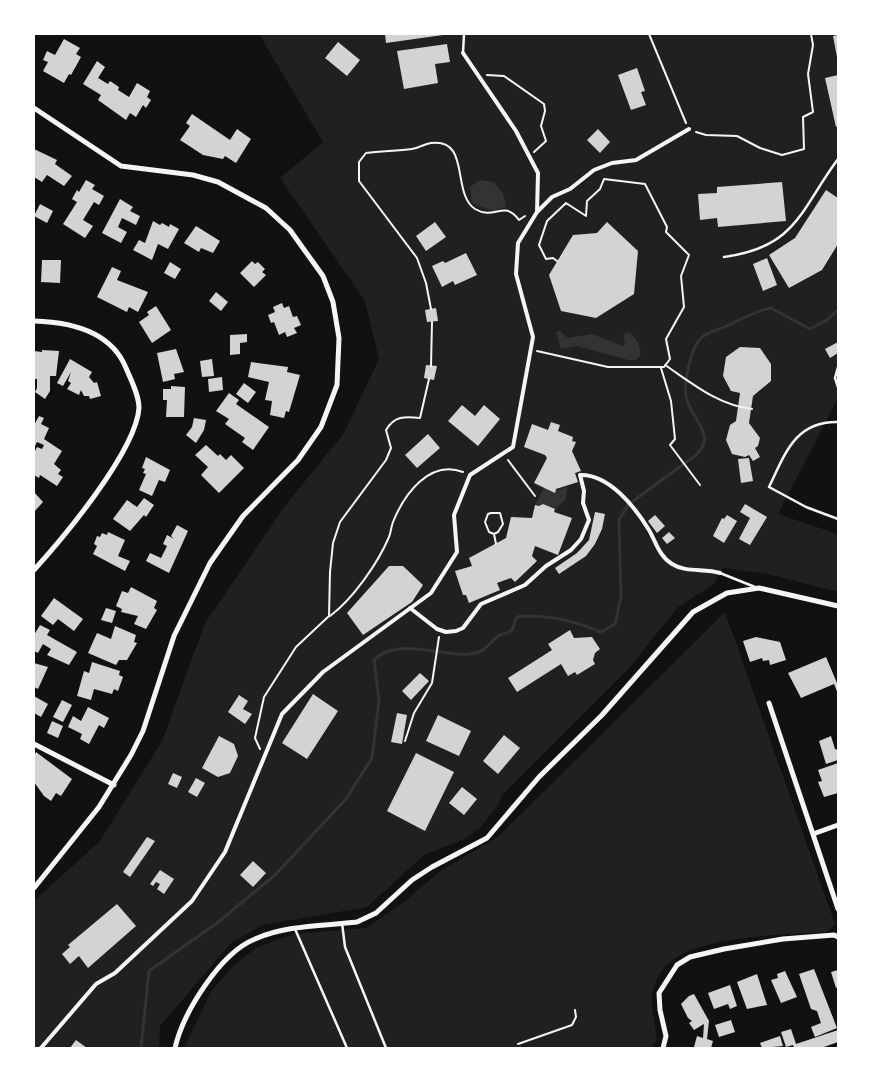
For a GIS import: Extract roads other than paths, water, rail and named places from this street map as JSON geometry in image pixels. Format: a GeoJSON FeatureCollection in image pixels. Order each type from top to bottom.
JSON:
{"type":"FeatureCollection","features":[{"type":"Feature","properties":{"kind":"street"},"geometry":{"type":"LineString","coordinates":[[463,53],[530,155],[538,173],[537,212]]}},
{"type":"Feature","properties":{"kind":"street"},"geometry":{"type":"LineString","coordinates":[[34,108],[121,166],[193,175],[218,182],[266,208],[290,230],[322,276],[333,302],[339,338],[337,385],[331,404],[308,448],[242,516],[210,563],[174,636],[143,731],[99,807],[34,888]]}},
{"type":"Feature","properties":{"kind":"street"},"geometry":{"type":"LineString","coordinates":[[41,1048],[96,984],[115,973],[192,902],[225,852],[282,714],[323,672],[430,593],[458,552],[454,515],[470,475],[513,447],[533,337],[516,274],[518,243],[537,212],[552,197],[570,189],[594,170],[612,163],[636,160],[689,129]]}},
{"type":"Feature","properties":{"kind":"street"},"geometry":{"type":"LineString","coordinates":[[34,321],[60,322],[90,332],[110,343],[123,359],[134,386],[139,406],[136,422],[115,463],[88,504],[34,570]]}},
{"type":"Feature","properties":{"kind":"street"},"geometry":{"type":"LineString","coordinates":[[410,608],[437,629],[446,632],[463,628],[481,604],[525,585],[581,539],[588,520],[583,503],[584,491],[580,475],[593,477],[620,494],[645,525],[664,558],[674,566],[686,569],[705,569],[720,573]]}},
{"type":"Feature","properties":{"kind":"street"},"geometry":{"type":"LineString","coordinates":[[175,1048],[183,1026],[204,986],[237,950],[253,939],[295,928],[357,922],[376,913],[412,880],[487,838],[539,777],[602,715],[693,612],[728,593],[759,588],[838,606]]}},
{"type":"Feature","properties":{"kind":"street"},"geometry":{"type":"LineString","coordinates":[[770,703],[838,908]]}},
{"type":"Feature","properties":{"kind":"street"},"geometry":{"type":"LineString","coordinates":[[34,744],[114,784]]}},
{"type":"Feature","properties":{"kind":"street"},"geometry":{"type":"LineString","coordinates":[[813,834],[838,825]]}},
{"type":"Feature","properties":{"kind":"street"},"geometry":{"type":"LineString","coordinates":[[663,1048],[666,1036],[660,1010],[659,993],[677,965],[690,957],[783,939],[834,935],[838,937]]}},
{"type":"Feature","properties":{"kind":"lane"},"geometry":{"type":"LineString","coordinates":[[463,53],[464,34]]}},
{"type":"Feature","properties":{"kind":"lane"},"geometry":{"type":"LineString","coordinates":[[724,257],[745,254],[769,245],[783,237],[808,207],[838,159]]}},
{"type":"Feature","properties":{"kind":"lane"},"geometry":{"type":"LineString","coordinates":[[838,367],[835,378],[838,387]]}},
{"type":"Feature","properties":{"kind":"lane"},"geometry":{"type":"LineString","coordinates":[[838,422],[819,424],[802,432],[789,444],[769,487],[806,508],[838,518]]}},
{"type":"Feature","properties":{"kind":"lane"},"geometry":{"type":"LineString","coordinates":[[720,573],[759,588]]}},
{"type":"Feature","properties":{"kind":"lane"},"geometry":{"type":"LineString","coordinates":[[342,923],[345,947],[386,1048]]}},
{"type":"Feature","properties":{"kind":"lane"},"geometry":{"type":"LineString","coordinates":[[295,928],[347,1048]]}},
{"type":"Feature","properties":{"kind":"waterway"},"geometry":{"type":"LineString","coordinates":[[141,1048],[149,971],[217,923],[275,875],[346,799],[372,758],[379,700],[374,660],[384,653],[395,649],[407,648],[458,654],[479,652],[498,636],[512,630],[517,617],[523,616],[563,620],[601,632],[615,624],[621,596],[619,520],[629,504],[696,455],[702,448],[704,434],[686,397],[689,366],[697,343],[707,334],[765,309],[771,308],[810,329],[827,320],[838,310]]}}]}
